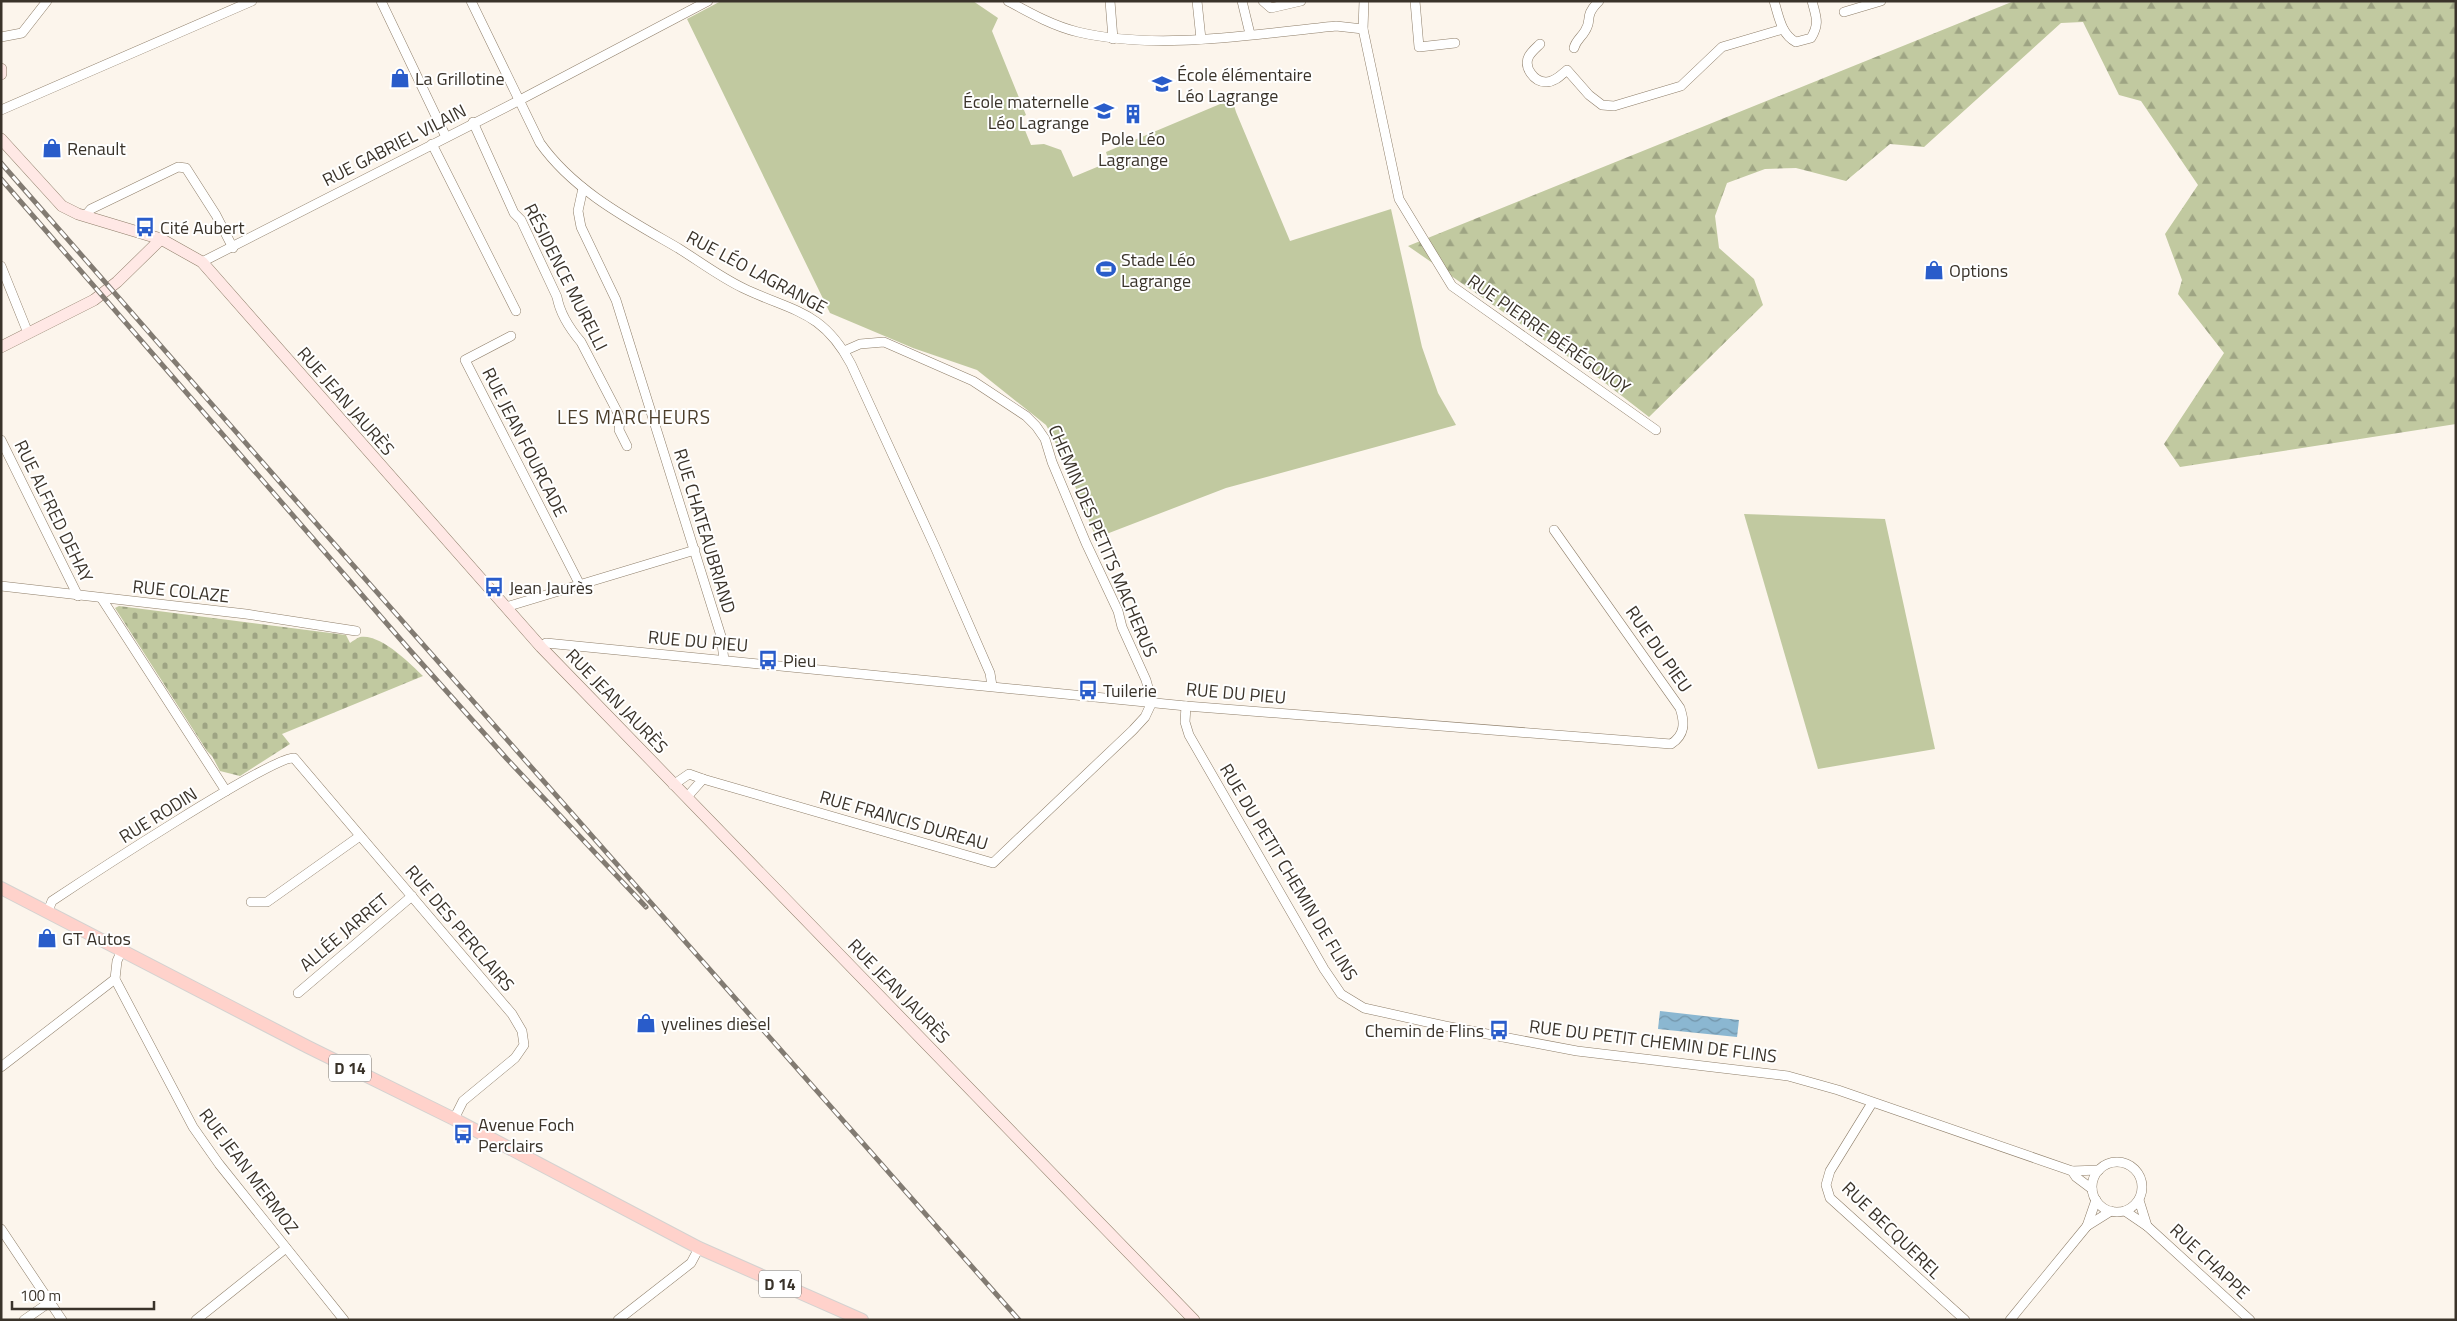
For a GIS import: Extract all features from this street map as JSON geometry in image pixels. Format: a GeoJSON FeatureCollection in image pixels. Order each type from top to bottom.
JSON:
{"type":"FeatureCollection","features":[{"type":"Feature","properties":{"kind":"main road"},"geometry":{"type":"LineString","coordinates":[[1,69],[1,74]]}},
{"type":"Feature","properties":{"kind":"main road","name":"RUE JEAN JAURÈS"},"geometry":{"type":"LineString","coordinates":[[1,139],[58,203],[85,216],[161,240],[202,262],[541,647],[1194,1320]]}},
{"type":"Feature","properties":{"kind":"main road"},"geometry":{"type":"LineString","coordinates":[[1,347],[94,300],[117,282],[161,240]]}},
{"type":"Feature","properties":{"kind":"main road","name":"D 14"},"geometry":{"type":"LineString","coordinates":[[1,888],[48,910],[308,1047],[454,1119],[699,1248],[862,1320]]}},
{"type":"Feature","properties":{"kind":"street"},"geometry":{"type":"LineString","coordinates":[[1,37],[22,33],[47,1]]}},
{"type":"Feature","properties":{"kind":"street"},"geometry":{"type":"LineString","coordinates":[[1,110],[252,1]]}},
{"type":"Feature","properties":{"kind":"street"},"geometry":{"type":"LineString","coordinates":[[381,1],[446,137]]}},
{"type":"Feature","properties":{"kind":"street","name":"RUE LÉO LAGRANGE"},"geometry":{"type":"LineString","coordinates":[[471,1],[518,101],[540,143],[553,162],[597,198],[742,287],[806,313],[824,326],[844,352],[935,547],[990,673],[992,686]]}},
{"type":"Feature","properties":{"kind":"street","name":"RUE GABRIEL VILAIN"},"geometry":{"type":"LineString","coordinates":[[202,262],[233,248],[473,122],[518,101],[708,1]]}},
{"type":"Feature","properties":{"kind":"street"},"geometry":{"type":"LineString","coordinates":[[1008,1],[1054,24],[1076,32],[1113,39],[1147,42],[1201,39],[1336,26],[1363,29]]}},
{"type":"Feature","properties":{"kind":"street"},"geometry":{"type":"LineString","coordinates":[[1110,1],[1113,39]]}},
{"type":"Feature","properties":{"kind":"street"},"geometry":{"type":"LineString","coordinates":[[1196,1],[1201,39]]}},
{"type":"Feature","properties":{"kind":"street"},"geometry":{"type":"LineString","coordinates":[[1242,1],[1250,34]]}},
{"type":"Feature","properties":{"kind":"street"},"geometry":{"type":"LineString","coordinates":[[1263,1],[1271,8],[1301,1]]}},
{"type":"Feature","properties":{"kind":"street","name":"RUE PIERRE BÉRÉGOVOY"},"geometry":{"type":"LineString","coordinates":[[1364,1],[1363,29],[1399,199],[1452,286],[1656,430]]}},
{"type":"Feature","properties":{"kind":"street"},"geometry":{"type":"LineString","coordinates":[[1415,1],[1419,47],[1455,43]]}},
{"type":"Feature","properties":{"kind":"street"},"geometry":{"type":"LineString","coordinates":[[1574,48],[1576,39],[1586,30],[1589,11],[1599,1]]}},
{"type":"Feature","properties":{"kind":"street"},"geometry":{"type":"LineString","coordinates":[[1774,1],[1788,38],[1796,42],[1811,38],[1816,31],[1818,19],[1812,1]]}},
{"type":"Feature","properties":{"kind":"street"},"geometry":{"type":"LineString","coordinates":[[1844,12],[1880,1]]}},
{"type":"Feature","properties":{"kind":"street"},"geometry":{"type":"LineString","coordinates":[[1540,44],[1529,56],[1528,63],[1530,73],[1536,79],[1546,82],[1557,79],[1567,70],[1602,105],[1614,106],[1681,86],[1722,47],[1783,28]]}},
{"type":"Feature","properties":{"kind":"street","name":"RÉSIDENCE MURELLI"},"geometry":{"type":"LineString","coordinates":[[473,122],[514,213],[521,220],[557,297],[559,307],[581,342],[620,417],[619,430],[626,446]]}},
{"type":"Feature","properties":{"kind":"street"},"geometry":{"type":"LineString","coordinates":[[432,144],[516,311]]}},
{"type":"Feature","properties":{"kind":"street"},"geometry":{"type":"LineString","coordinates":[[85,216],[91,209],[178,167],[186,168],[216,215],[233,248]]}},
{"type":"Feature","properties":{"kind":"street","name":"RUE CHATEAUBRIAND"},"geometry":{"type":"LineString","coordinates":[[583,188],[579,202],[581,227],[616,300],[721,636],[724,660]]}},
{"type":"Feature","properties":{"kind":"street"},"geometry":{"type":"LineString","coordinates":[[1,266],[28,333]]}},
{"type":"Feature","properties":{"kind":"street","name":"RUE JEAN FOURCADE"},"geometry":{"type":"LineString","coordinates":[[511,336],[465,360],[580,585]]}},
{"type":"Feature","properties":{"kind":"street","name":"CHEMIN DES PETITS MACHERUS"},"geometry":{"type":"LineString","coordinates":[[844,352],[860,344],[884,342],[973,381],[1026,416],[1036,426],[1045,439],[1052,462],[1082,534],[1116,604],[1122,627],[1146,680],[1152,702]]}},
{"type":"Feature","properties":{"kind":"street","name":"RUE ALFRED DEHAY"},"geometry":{"type":"LineString","coordinates":[[1,440],[78,596]]}},
{"type":"Feature","properties":{"kind":"street","name":"RUE DU PIEU"},"geometry":{"type":"LineString","coordinates":[[541,647],[546,644],[724,660],[1186,706],[1671,744],[1678,740],[1684,728],[1680,708],[1554,530]]}},
{"type":"Feature","properties":{"kind":"street"},"geometry":{"type":"LineString","coordinates":[[506,607],[695,550]]}},
{"type":"Feature","properties":{"kind":"street","name":"RUE COLAZE"},"geometry":{"type":"LineString","coordinates":[[1,586],[246,614],[356,630]]}},
{"type":"Feature","properties":{"kind":"street"},"geometry":{"type":"LineString","coordinates":[[102,599],[226,791]]}},
{"type":"Feature","properties":{"kind":"street","name":"RUE FRANCIS DUREAU"},"geometry":{"type":"LineString","coordinates":[[673,785],[689,774],[993,862],[1133,730],[1145,717],[1152,702]]}},
{"type":"Feature","properties":{"kind":"street","name":"RUE DU PETIT CHEMIN DE FLINS"},"geometry":{"type":"LineString","coordinates":[[1186,706],[1185,722],[1189,735],[1324,969],[1341,994],[1355,1005],[1445,1026],[1577,1051],[1788,1076],[2072,1171],[2099,1170]]}},
{"type":"Feature","properties":{"kind":"street","name":"RUE RODIN"},"geometry":{"type":"LineString","coordinates":[[48,910],[52,901],[226,791],[276,763],[294,758]]}},
{"type":"Feature","properties":{"kind":"street","name":"RUE DES PERCLAIRS"},"geometry":{"type":"LineString","coordinates":[[294,758],[512,1014],[522,1031],[524,1045],[515,1058],[463,1101],[454,1119]]}},
{"type":"Feature","properties":{"kind":"street"},"geometry":{"type":"LineString","coordinates":[[686,797],[703,779]]}},
{"type":"Feature","properties":{"kind":"street"},"geometry":{"type":"LineString","coordinates":[[251,902],[267,902],[360,836]]}},
{"type":"Feature","properties":{"kind":"street","name":"ALLÉE JARRET"},"geometry":{"type":"LineString","coordinates":[[298,993],[412,896]]}},
{"type":"Feature","properties":{"kind":"street"},"geometry":{"type":"LineString","coordinates":[[1,1067],[115,979],[116,961],[122,950]]}},
{"type":"Feature","properties":{"kind":"street","name":"RUE JEAN MERMOZ"},"geometry":{"type":"LineString","coordinates":[[115,979],[193,1128],[219,1164],[344,1320]]}},
{"type":"Feature","properties":{"kind":"street","name":"RUE BECQUEREL"},"geometry":{"type":"LineString","coordinates":[[1872,1103],[1830,1171],[1826,1185],[1830,1198],[1965,1320]]}},
{"type":"Feature","properties":{"kind":"street"},"geometry":{"type":"LineString","coordinates":[[2010,1320],[2087,1226],[2111,1211],[2125,1211],[2139,1200],[2142,1185],[2136,1171],[2131,1166],[2116,1162],[2108,1164],[2099,1170],[2092,1188],[2096,1200],[2111,1211]]}},
{"type":"Feature","properties":{"kind":"street","name":"RUE DU PETIT CHEMIN DE FLINS"},"geometry":{"type":"LineString","coordinates":[[2072,1171],[2076,1177],[2092,1188]]}},
{"type":"Feature","properties":{"kind":"street"},"geometry":{"type":"LineString","coordinates":[[2087,1226],[2096,1200]]}},
{"type":"Feature","properties":{"kind":"street","name":"RUE CHAPPE"},"geometry":{"type":"LineString","coordinates":[[2139,1200],[2147,1226]]}},
{"type":"Feature","properties":{"kind":"street","name":"RUE CHAPPE"},"geometry":{"type":"LineString","coordinates":[[2125,1211],[2147,1226],[2249,1320]]}},
{"type":"Feature","properties":{"kind":"street"},"geometry":{"type":"LineString","coordinates":[[1,1229],[62,1320]]}},
{"type":"Feature","properties":{"kind":"street"},"geometry":{"type":"LineString","coordinates":[[196,1320],[286,1248]]}},
{"type":"Feature","properties":{"kind":"street"},"geometry":{"type":"LineString","coordinates":[[618,1320],[691,1263],[699,1248]]}},
{"type":"Feature","properties":{"kind":"street"},"geometry":{"type":"LineString","coordinates":[[24,1320],[50,1302]]}},
{"type":"Feature","properties":{"kind":"green space","name":"Stade Léo Lagrange"},"geometry":{"type":"Polygon","coordinates":[[[721,1],[973,1],[998,18],[992,31],[1026,115],[1020,118],[1031,145],[1044,144],[1061,150],[1073,177],[1109,162],[1106,152],[1232,99],[1290,241],[1391,209],[1422,347],[1438,393],[1456,425],[1226,488],[1096,538],[1064,459],[1046,425],[977,370],[913,348],[830,313],[687,19],[721,1]]]}},
{"type":"Feature","properties":{"kind":"green space"},"geometry":{"type":"Polygon","coordinates":[[[2014,1],[2456,1],[2456,424],[2180,467],[2164,444],[2224,353],[2178,294],[2182,280],[2165,234],[2198,185],[2141,101],[2119,95],[2083,22],[2061,23],[1924,147],[1890,144],[1846,181],[1796,168],[1765,169],[1727,183],[1715,216],[1719,248],[1754,279],[1763,305],[1649,417],[1600,379],[1408,246],[2014,1]]]}},
{"type":"Feature","properties":{"kind":"green space"},"geometry":{"type":"Polygon","coordinates":[[[1744,514],[1885,519],[1935,749],[1818,769],[1744,514]]]}},
{"type":"Feature","properties":{"kind":"green space"},"geometry":{"type":"Polygon","coordinates":[[[119,606],[346,635],[350,643],[360,637],[368,637],[386,644],[423,676],[282,734],[290,744],[240,776],[220,771],[115,608],[119,606]]]}},
{"type":"Feature","properties":{"kind":"water"},"geometry":{"type":"Polygon","coordinates":[[[1660,1011],[1739,1020],[1737,1037],[1658,1029],[1660,1011]]]}},
{"type":"Feature","properties":{"kind":"railway"},"geometry":{"type":"LineString","coordinates":[[1,163],[1019,1320]]}},
{"type":"Feature","properties":{"kind":"railway"},"geometry":{"type":"LineString","coordinates":[[1,179],[408,648],[507,759],[646,907]]}},
{"type":"Feature","properties":{"kind":"place","name":"La Grillotine"},"geometry":{"type":"Point","coordinates":[400,78]}},
{"type":"Feature","properties":{"kind":"place","name":"École élémentaire Léo Lagrange"},"geometry":{"type":"Point","coordinates":[1162,84]}},
{"type":"Feature","properties":{"kind":"place","name":"École maternelle Léo Lagrange"},"geometry":{"type":"Point","coordinates":[1104,111]}},
{"type":"Feature","properties":{"kind":"place","name":"Pole Léo Lagrange"},"geometry":{"type":"Point","coordinates":[1133,114]}},
{"type":"Feature","properties":{"kind":"place","name":"Renault"},"geometry":{"type":"Point","coordinates":[52,148]}},
{"type":"Feature","properties":{"kind":"place","name":"Cité Aubert"},"geometry":{"type":"Point","coordinates":[145,227]}},
{"type":"Feature","properties":{"kind":"place","name":"Stade Léo Lagrange"},"geometry":{"type":"Point","coordinates":[1106,269]}},
{"type":"Feature","properties":{"kind":"place","name":"Options"},"geometry":{"type":"Point","coordinates":[1934,270]}},
{"type":"Feature","properties":{"kind":"place","name":"Jean Jaurès"},"geometry":{"type":"Point","coordinates":[494,587]}},
{"type":"Feature","properties":{"kind":"place","name":"Pieu"},"geometry":{"type":"Point","coordinates":[768,660]}},
{"type":"Feature","properties":{"kind":"place","name":"Tuilerie"},"geometry":{"type":"Point","coordinates":[1088,690]}},
{"type":"Feature","properties":{"kind":"place","name":"GT Autos"},"geometry":{"type":"Point","coordinates":[47,938]}},
{"type":"Feature","properties":{"kind":"place","name":"yvelines diesel"},"geometry":{"type":"Point","coordinates":[646,1023]}},
{"type":"Feature","properties":{"kind":"place","name":"Chemin de Flins"},"geometry":{"type":"Point","coordinates":[1499,1030]}},
{"type":"Feature","properties":{"kind":"place","name":"Avenue Foch Perclairs"},"geometry":{"type":"Point","coordinates":[463,1134]}},
{"type":"Feature","properties":{"kind":"district","name":"LES MARCHEURS"},"geometry":{"type":"Point","coordinates":[634,416]}}]}
